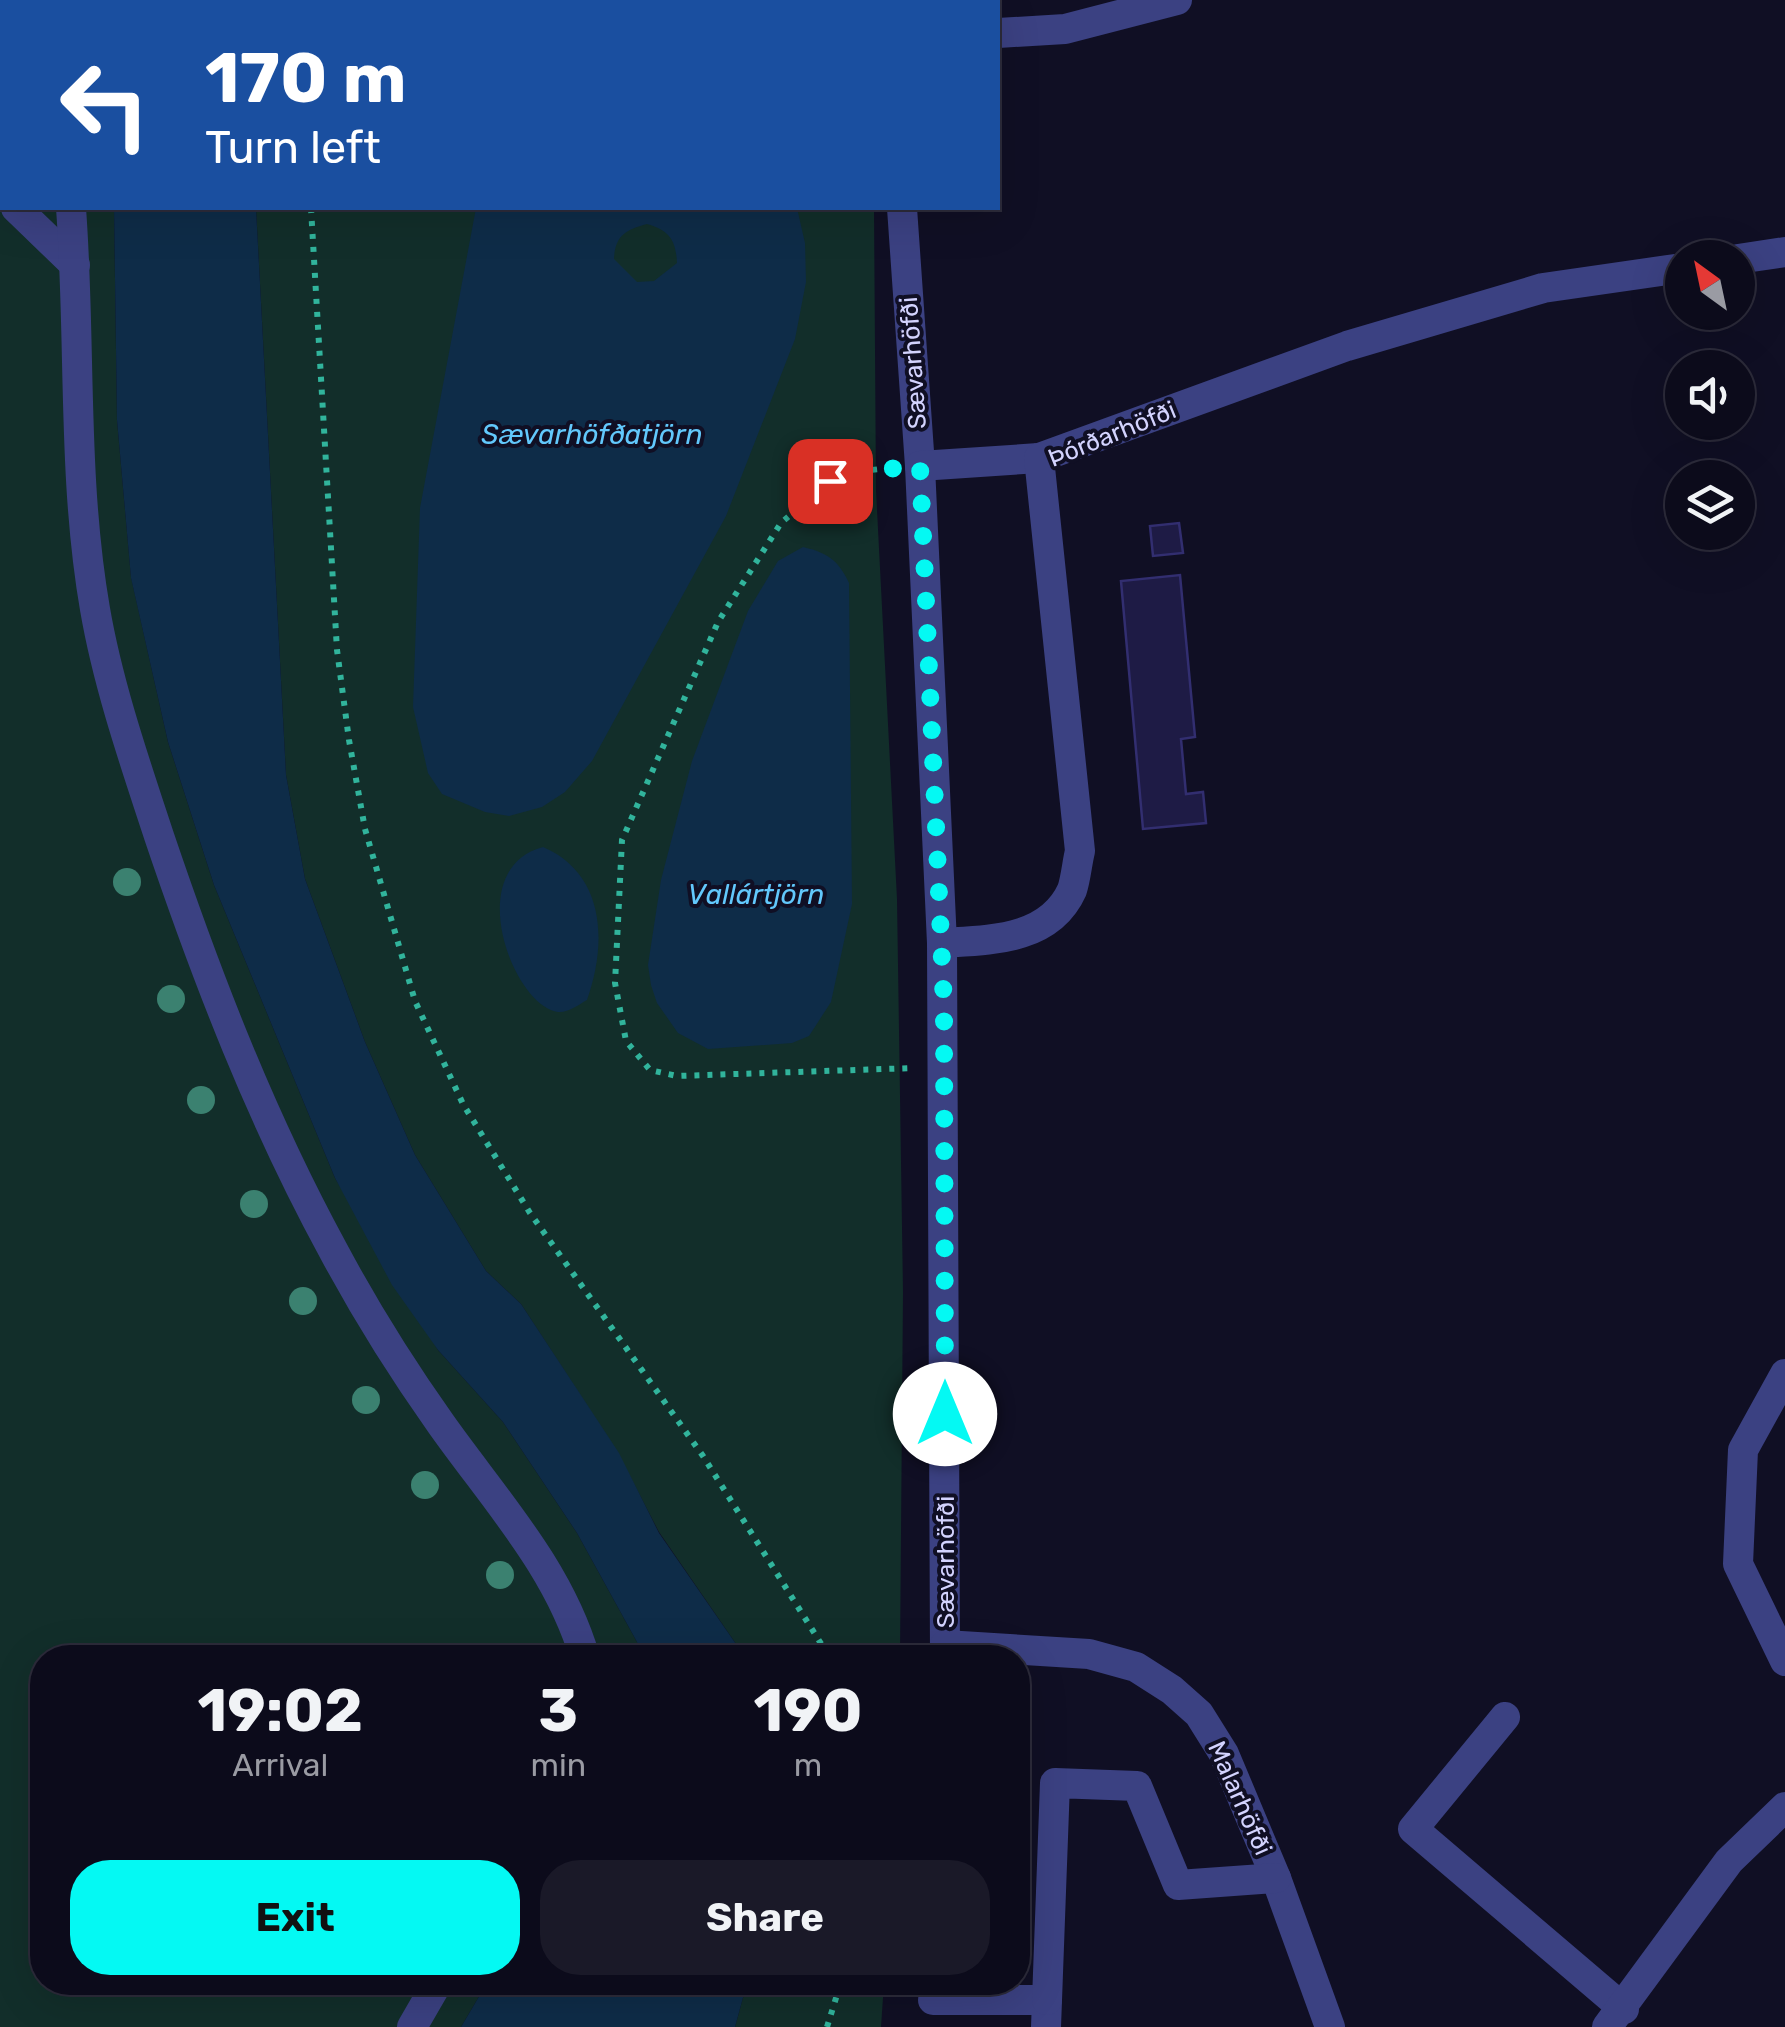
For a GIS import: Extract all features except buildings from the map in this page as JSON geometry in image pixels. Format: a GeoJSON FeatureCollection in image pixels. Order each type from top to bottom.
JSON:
{"type":"FeatureCollection","features":[{"type":"Feature","properties":{"kind":"street"},"geometry":{"type":"LineString","coordinates":[[1000,34],[1065,29],[1177,0]]}},
{"type":"Feature","properties":{"kind":"street"},"geometry":{"type":"LineString","coordinates":[[18,210],[76,265]]}},
{"type":"Feature","properties":{"kind":"street"},"geometry":{"type":"LineString","coordinates":[[71,210],[82,478],[95,609],[135,763],[184,911],[246,1071],[304,1198],[396,1358],[539,1557],[573,1618],[580,1645]]}},
{"type":"Feature","properties":{"kind":"street","name":"Sævarhöfði"},"geometry":{"type":"LineString","coordinates":[[902,210],[920,466],[942,943],[945,1645]]}},
{"type":"Feature","properties":{"kind":"street"},"geometry":{"type":"LineString","coordinates":[[1755,256],[1785,252]]}},
{"type":"Feature","properties":{"kind":"street","name":"Þórðarhöfði"},"geometry":{"type":"LineString","coordinates":[[942,943],[1006,940],[1048,920],[1071,891],[1080,852],[1039,458],[1347,346],[1543,288],[1665,270]]}},
{"type":"Feature","properties":{"kind":"street"},"geometry":{"type":"LineString","coordinates":[[920,466],[1039,458]]}},
{"type":"Feature","properties":{"kind":"street"},"geometry":{"type":"LineString","coordinates":[[1785,1374],[1743,1450],[1738,1564],[1785,1660]]}},
{"type":"Feature","properties":{"kind":"street","name":"Malarhöfði"},"geometry":{"type":"LineString","coordinates":[[1030,1653],[1089,1654],[1136,1668],[1172,1690],[1199,1714],[1224,1754],[1276,1878],[1330,2027]]}},
{"type":"Feature","properties":{"kind":"street"},"geometry":{"type":"LineString","coordinates":[[1506,1718],[1413,1828],[1616,2018],[1729,1861],[1785,1807]]}},
{"type":"Feature","properties":{"kind":"street"},"geometry":{"type":"LineString","coordinates":[[933,2003],[1046,2014],[1055,1784],[1137,1786],[1178,1884],[1276,1878]]}},
{"type":"Feature","properties":{"kind":"street"},"geometry":{"type":"LineString","coordinates":[[412,2027],[430,1995]]}},
{"type":"Feature","properties":{"kind":"path"},"geometry":{"type":"LineString","coordinates":[[311,210],[337,650],[348,740],[387,915],[415,1000],[463,1104],[530,1213],[703,1456],[822,1645]]}},
{"type":"Feature","properties":{"kind":"path"},"geometry":{"type":"LineString","coordinates":[[920,466],[852,472],[830,481],[780,524],[718,622],[622,840],[615,982],[626,1041],[650,1070],[677,1076],[856,1067],[945,1069]]}},
{"type":"Feature","properties":{"kind":"path"},"geometry":{"type":"LineString","coordinates":[[827,2027],[837,1995]]}},
{"type":"Feature","properties":{"kind":"green space"},"geometry":{"type":"Polygon","coordinates":[[[0,210],[114,210],[117,420],[131,577],[168,742],[214,885],[335,1178],[438,1350],[503,1422],[577,1533],[638,1645],[30,1645],[30,1995],[480,1995],[461,2027],[0,2027],[0,210]]]}},
{"type":"Feature","properties":{"kind":"green space"},"geometry":{"type":"Polygon","coordinates":[[[256,210],[874,210],[876,490],[897,899],[903,1292],[900,1645],[737,1645],[659,1532],[618,1453],[521,1304],[486,1271],[415,1155],[365,1042],[305,879],[286,775],[256,210]]]}},
{"type":"Feature","properties":{"kind":"green space"},"geometry":{"type":"Polygon","coordinates":[[[744,1995],[883,1995],[881,2027],[735,2027],[744,1995]]]}},
{"type":"Feature","properties":{"kind":"water"},"geometry":{"type":"Polygon","coordinates":[[[114,210],[256,210],[286,775],[305,879],[365,1042],[415,1155],[486,1271],[521,1304],[619,1453],[659,1533],[737,1645],[638,1645],[577,1533],[503,1422],[438,1350],[392,1285],[335,1178],[214,885],[168,742],[131,578],[117,420],[114,210]]]}},
{"type":"Feature","properties":{"kind":"water","name":"Sævarhöfðatjörn"},"geometry":{"type":"Polygon","coordinates":[[[476,210],[797,210],[805,243],[806,282],[795,339],[726,516],[592,761],[565,792],[542,807],[509,816],[485,812],[442,794],[428,773],[413,707],[420,508],[476,210]],[[647,224],[633,229],[616,245],[614,259],[637,282],[654,281],[677,263],[675,248],[666,233],[647,224]]]}},
{"type":"Feature","properties":{"kind":"water","name":"Vallártjörn"},"geometry":{"type":"Polygon","coordinates":[[[803,547],[831,559],[849,583],[852,904],[831,1002],[809,1036],[792,1043],[708,1049],[678,1033],[657,1003],[651,985],[648,965],[661,880],[692,761],[748,611],[778,561],[803,547]]]}},
{"type":"Feature","properties":{"kind":"water"},"geometry":{"type":"Polygon","coordinates":[[[543,847],[579,874],[596,913],[597,956],[587,1000],[562,1012],[541,1004],[525,987],[503,936],[500,907],[504,881],[518,860],[543,847]]]}},
{"type":"Feature","properties":{"kind":"water"},"geometry":{"type":"Polygon","coordinates":[[[479,1995],[744,1995],[735,2027],[461,2027],[479,1995]]]}},
{"type":"Feature","properties":{"kind":"route"},"geometry":{"type":"LineString","coordinates":[[830,481],[852,472],[920,466],[944,1006],[945,1414]]}}]}
